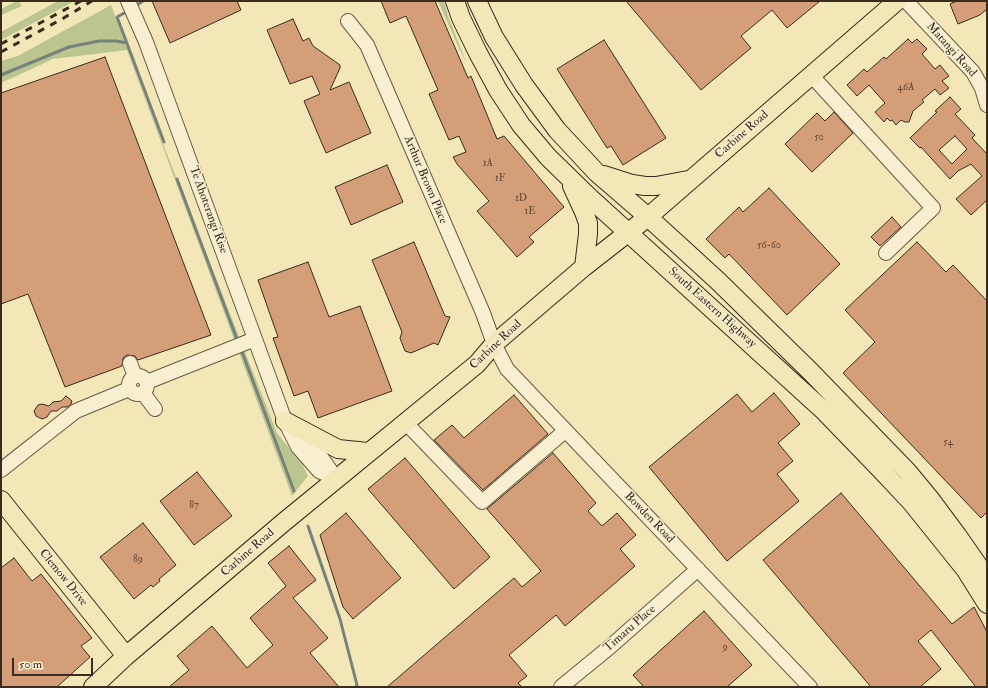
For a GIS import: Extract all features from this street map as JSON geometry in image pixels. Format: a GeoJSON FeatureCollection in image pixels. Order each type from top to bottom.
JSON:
{"type":"FeatureCollection","features":[{"type":"Feature","properties":{"kind":"main road","name":"South Eastern Highway"},"geometry":{"type":"LineString","coordinates":[[455,1],[478,53],[498,90],[521,125],[548,157],[627,232],[823,410],[877,465],[912,504],[965,569],[987,604]]}},
{"type":"Feature","properties":{"kind":"main road","name":"South Eastern Highway"},"geometry":{"type":"LineString","coordinates":[[477,1],[494,37],[524,85],[557,130],[597,173],[718,281],[784,345],[906,471],[932,500],[987,578]]}},
{"type":"Feature","properties":{"kind":"main road","name":"Carbine Road"},"geometry":{"type":"LineString","coordinates":[[93,687],[126,656],[368,452],[477,364],[494,344],[627,232],[648,217],[897,1]]}},
{"type":"Feature","properties":{"kind":"main road"},"geometry":{"type":"LineString","coordinates":[[597,173],[632,184],[645,186],[656,186],[690,179]]}},
{"type":"Feature","properties":{"kind":"main road"},"geometry":{"type":"LineString","coordinates":[[568,176],[588,223],[584,268]]}},
{"type":"Feature","properties":{"kind":"main road"},"geometry":{"type":"LineString","coordinates":[[285,421],[338,449],[368,452]]}},
{"type":"Feature","properties":{"kind":"main road","name":"Clemow Drive"},"geometry":{"type":"LineString","coordinates":[[1,500],[126,656]]}},
{"type":"Feature","properties":{"kind":"street","name":"Te Ahoterangi Rise"},"geometry":{"type":"LineString","coordinates":[[128,1],[146,42],[182,138],[249,342],[298,447],[318,471],[336,479]]}},
{"type":"Feature","properties":{"kind":"street","name":"Matangi Road"},"geometry":{"type":"LineString","coordinates":[[906,1],[974,72],[982,88],[987,105]]}},
{"type":"Feature","properties":{"kind":"street","name":"Arthur Brown Place"},"geometry":{"type":"LineString","coordinates":[[348,21],[367,45],[483,313],[494,344]]}},
{"type":"Feature","properties":{"kind":"street"},"geometry":{"type":"LineString","coordinates":[[811,75],[933,208],[886,253]]}},
{"type":"Feature","properties":{"kind":"street"},"geometry":{"type":"LineString","coordinates":[[1,470],[76,411],[249,342]]}},
{"type":"Feature","properties":{"kind":"street","name":"Bowden Road"},"geometry":{"type":"LineString","coordinates":[[494,344],[507,370],[810,687]]}},
{"type":"Feature","properties":{"kind":"street"},"geometry":{"type":"LineString","coordinates":[[130,363],[138,385],[155,409]]}},
{"type":"Feature","properties":{"kind":"street"},"geometry":{"type":"LineString","coordinates":[[405,422],[482,502],[565,431]]}},
{"type":"Feature","properties":{"kind":"street","name":"Timaru Place"},"geometry":{"type":"LineString","coordinates":[[561,687],[611,646],[698,569]]}},
{"type":"Feature","properties":{"kind":"green space"},"geometry":{"type":"Polygon","coordinates":[[[19,1],[22,6],[1,15],[1,9],[19,1]]]}},
{"type":"Feature","properties":{"kind":"green space"},"geometry":{"type":"Polygon","coordinates":[[[58,1],[75,1],[1,40],[1,32],[58,1]]]}},
{"type":"Feature","properties":{"kind":"green space"},"geometry":{"type":"Polygon","coordinates":[[[438,1],[444,1],[448,16],[467,64],[458,46],[438,1]]]}},
{"type":"Feature","properties":{"kind":"green space"},"geometry":{"type":"Polygon","coordinates":[[[111,5],[163,144],[277,433],[302,464],[308,476],[292,496],[127,50],[53,59],[1,83],[1,61],[18,56],[111,5]]]}},
{"type":"Feature","properties":{"kind":"building"},"geometry":{"type":"Polygon","coordinates":[[[152,1],[237,1],[241,10],[170,43],[152,1]]]}},
{"type":"Feature","properties":{"kind":"building"},"geometry":{"type":"Polygon","coordinates":[[[381,1],[435,1],[468,78],[471,76],[497,139],[504,136],[564,207],[529,237],[534,242],[517,257],[477,211],[489,201],[457,164],[453,157],[466,152],[459,136],[449,140],[429,94],[438,90],[406,16],[390,23],[381,1]]]}},
{"type":"Feature","properties":{"kind":"building"},"geometry":{"type":"Polygon","coordinates":[[[626,1],[820,1],[787,28],[772,10],[741,36],[751,48],[701,90],[626,1]]]}},
{"type":"Feature","properties":{"kind":"building"},"geometry":{"type":"Polygon","coordinates":[[[957,1],[987,1],[987,9],[980,15],[958,24],[950,4],[957,1]]]}},
{"type":"Feature","properties":{"kind":"building"},"geometry":{"type":"Polygon","coordinates":[[[293,19],[303,41],[309,38],[313,46],[340,65],[330,90],[349,82],[371,133],[326,153],[304,101],[320,94],[312,76],[290,84],[267,30],[293,19]]]}},
{"type":"Feature","properties":{"kind":"building"},"geometry":{"type":"Polygon","coordinates":[[[908,39],[912,43],[917,39],[927,49],[922,54],[935,69],[940,65],[949,76],[942,81],[949,88],[940,95],[935,89],[922,100],[924,102],[913,111],[909,122],[901,120],[896,125],[892,120],[890,121],[887,118],[884,122],[875,112],[885,103],[869,85],[857,96],[847,85],[864,69],[867,72],[884,57],[886,59],[908,39]]]}},
{"type":"Feature","properties":{"kind":"building"},"geometry":{"type":"Polygon","coordinates":[[[604,40],[666,138],[623,165],[611,146],[607,148],[557,69],[604,40]]]}},
{"type":"Feature","properties":{"kind":"building"},"geometry":{"type":"Polygon","coordinates":[[[105,57],[211,335],[138,360],[135,356],[127,355],[123,358],[122,366],[65,387],[28,294],[1,304],[1,93],[105,57]]]}},
{"type":"Feature","properties":{"kind":"building"},"geometry":{"type":"Polygon","coordinates":[[[950,97],[961,109],[955,114],[975,135],[972,138],[987,154],[987,200],[971,215],[956,199],[982,176],[971,164],[958,171],[950,179],[921,147],[920,148],[910,138],[937,112],[935,111],[950,97]],[[955,136],[939,150],[952,164],[967,149],[955,136]]]}},
{"type":"Feature","properties":{"kind":"building"},"geometry":{"type":"Polygon","coordinates":[[[834,112],[853,133],[812,172],[785,144],[817,113],[825,121],[834,112]]]}},
{"type":"Feature","properties":{"kind":"building"},"geometry":{"type":"Polygon","coordinates":[[[387,165],[403,202],[351,225],[335,187],[387,165]]]}},
{"type":"Feature","properties":{"kind":"building"},"geometry":{"type":"Polygon","coordinates":[[[769,188],[840,264],[787,315],[729,254],[725,258],[706,239],[739,207],[743,212],[769,188]]]}},
{"type":"Feature","properties":{"kind":"building"},"geometry":{"type":"Polygon","coordinates":[[[892,217],[901,227],[880,246],[871,237],[892,217]]]}},
{"type":"Feature","properties":{"kind":"building"},"geometry":{"type":"Polygon","coordinates":[[[414,242],[445,316],[450,317],[438,345],[434,343],[411,353],[405,351],[400,338],[402,332],[372,260],[414,242]]]}},
{"type":"Feature","properties":{"kind":"building"},"geometry":{"type":"Polygon","coordinates":[[[917,242],[946,272],[953,265],[987,301],[987,512],[981,518],[843,373],[875,342],[845,310],[917,242]]]}},
{"type":"Feature","properties":{"kind":"building"},"geometry":{"type":"Polygon","coordinates":[[[308,262],[329,317],[360,306],[392,391],[318,418],[308,391],[294,396],[273,338],[278,337],[258,280],[308,262]]]}},
{"type":"Feature","properties":{"kind":"building"},"geometry":{"type":"Polygon","coordinates":[[[774,393],[800,424],[778,443],[793,461],[777,474],[799,501],[727,561],[649,467],[737,394],[752,412],[774,393]]]}},
{"type":"Feature","properties":{"kind":"building"},"geometry":{"type":"Polygon","coordinates":[[[514,395],[548,434],[483,490],[434,440],[452,425],[464,438],[514,395]]]}},
{"type":"Feature","properties":{"kind":"building"},"geometry":{"type":"Polygon","coordinates":[[[66,396],[72,401],[67,407],[62,407],[57,411],[51,411],[47,417],[42,419],[36,416],[34,411],[38,405],[42,404],[49,406],[53,402],[61,401],[66,396]]]}},
{"type":"Feature","properties":{"kind":"building"},"geometry":{"type":"Polygon","coordinates":[[[553,453],[596,503],[588,511],[602,526],[617,513],[636,535],[620,549],[635,566],[565,626],[556,615],[509,655],[527,676],[518,683],[522,687],[387,687],[514,578],[522,587],[541,571],[487,509],[553,453]]]}},
{"type":"Feature","properties":{"kind":"building"},"geometry":{"type":"Polygon","coordinates":[[[405,458],[490,557],[454,589],[368,489],[405,458]]]}},
{"type":"Feature","properties":{"kind":"building"},"geometry":{"type":"Polygon","coordinates":[[[197,472],[232,516],[194,545],[160,501],[197,472]]]}},
{"type":"Feature","properties":{"kind":"building"},"geometry":{"type":"Polygon","coordinates":[[[841,493],[952,624],[974,607],[987,632],[987,687],[976,687],[931,630],[918,641],[941,669],[920,687],[871,687],[763,560],[841,493]]]}},
{"type":"Feature","properties":{"kind":"building"},"geometry":{"type":"Polygon","coordinates":[[[346,513],[401,578],[353,619],[343,607],[320,535],[346,513]]]}},
{"type":"Feature","properties":{"kind":"building"},"geometry":{"type":"Polygon","coordinates":[[[143,523],[176,565],[159,579],[160,581],[153,587],[151,585],[134,599],[100,557],[143,523]]]}},
{"type":"Feature","properties":{"kind":"building"},"geometry":{"type":"Polygon","coordinates":[[[289,546],[316,580],[293,598],[328,638],[310,653],[339,687],[169,687],[189,670],[177,656],[212,626],[247,668],[273,645],[250,618],[286,586],[268,563],[289,546]]]}},
{"type":"Feature","properties":{"kind":"building"},"geometry":{"type":"Polygon","coordinates":[[[14,558],[32,581],[41,574],[92,638],[81,646],[90,657],[57,687],[1,687],[1,568],[14,558]]]}},
{"type":"Feature","properties":{"kind":"building"},"geometry":{"type":"Polygon","coordinates":[[[704,611],[752,665],[727,687],[644,687],[633,675],[704,611]]]}},
{"type":"Feature","properties":{"kind":"waterway"},"geometry":{"type":"LineString","coordinates":[[134,7],[143,1]]}},
{"type":"Feature","properties":{"kind":"waterway"},"geometry":{"type":"LineString","coordinates":[[128,11],[117,17],[164,142]]}},
{"type":"Feature","properties":{"kind":"waterway"},"geometry":{"type":"LineString","coordinates":[[1,75],[69,47],[99,41],[116,41],[127,43]]}},
{"type":"Feature","properties":{"kind":"waterway"},"geometry":{"type":"LineString","coordinates":[[177,179],[238,342]]}},
{"type":"Feature","properties":{"kind":"waterway"},"geometry":{"type":"LineString","coordinates":[[241,349],[294,491]]}},
{"type":"Feature","properties":{"kind":"waterway"},"geometry":{"type":"LineString","coordinates":[[308,526],[340,619],[357,685],[356,687]]}},
{"type":"Feature","properties":{"kind":"railway"},"geometry":{"type":"LineString","coordinates":[[1,44],[81,1]]}},
{"type":"Feature","properties":{"kind":"railway"},"geometry":{"type":"LineString","coordinates":[[1,52],[92,1]]}}]}
